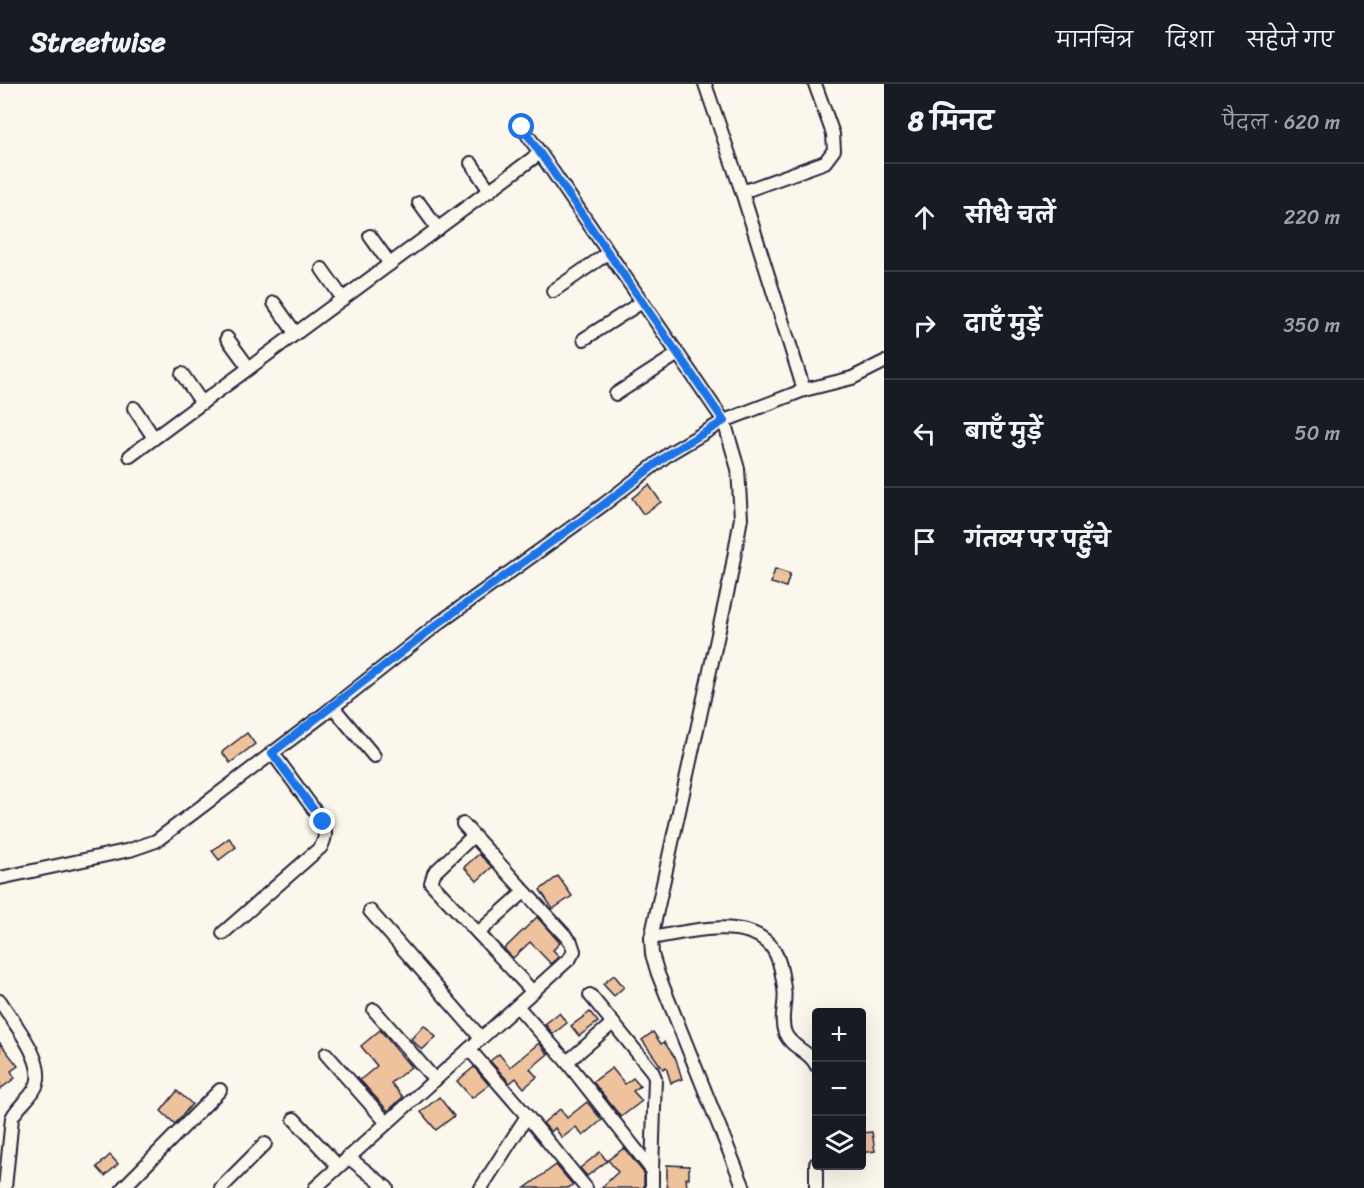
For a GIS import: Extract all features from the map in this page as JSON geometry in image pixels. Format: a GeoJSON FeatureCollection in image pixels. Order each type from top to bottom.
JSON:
{"type":"FeatureCollection","features":[{"type":"Feature","properties":{"kind":"street"},"geometry":{"type":"LineString","coordinates":[[705,84],[742,192],[804,390]]}},
{"type":"Feature","properties":{"kind":"street"},"geometry":{"type":"LineString","coordinates":[[742,192],[825,162],[834,150],[832,134],[815,84]]}},
{"type":"Feature","properties":{"kind":"street"},"geometry":{"type":"LineString","coordinates":[[522,127],[724,421],[738,469],[741,518],[730,580],[651,938],[652,954],[658,974],[744,1188]]}},
{"type":"Feature","properties":{"kind":"street"},"geometry":{"type":"LineString","coordinates":[[130,456],[540,153]]}},
{"type":"Feature","properties":{"kind":"street"},"geometry":{"type":"LineString","coordinates":[[471,163],[490,191]]}},
{"type":"Feature","properties":{"kind":"street"},"geometry":{"type":"LineString","coordinates":[[419,203],[438,229]]}},
{"type":"Feature","properties":{"kind":"street"},"geometry":{"type":"LineString","coordinates":[[370,236],[390,264]]}},
{"type":"Feature","properties":{"kind":"street"},"geometry":{"type":"LineString","coordinates":[[553,291],[608,253]]}},
{"type":"Feature","properties":{"kind":"street"},"geometry":{"type":"LineString","coordinates":[[322,269],[343,299]]}},
{"type":"Feature","properties":{"kind":"street"},"geometry":{"type":"LineString","coordinates":[[584,339],[642,302]]}},
{"type":"Feature","properties":{"kind":"street"},"geometry":{"type":"LineString","coordinates":[[273,303],[296,334]]}},
{"type":"Feature","properties":{"kind":"street"},"geometry":{"type":"LineString","coordinates":[[227,338],[249,368]]}},
{"type":"Feature","properties":{"kind":"street"},"geometry":{"type":"LineString","coordinates":[[615,394],[678,354]]}},
{"type":"Feature","properties":{"kind":"street"},"geometry":{"type":"LineString","coordinates":[[0,878],[130,850],[156,841],[333,707],[439,623],[603,505],[670,453],[724,421],[804,390],[852,378],[884,362]]}},
{"type":"Feature","properties":{"kind":"street"},"geometry":{"type":"LineString","coordinates":[[182,374],[202,403]]}},
{"type":"Feature","properties":{"kind":"street"},"geometry":{"type":"LineString","coordinates":[[134,408],[154,438]]}},
{"type":"Feature","properties":{"kind":"street"},"geometry":{"type":"LineString","coordinates":[[333,707],[374,756]]}},
{"type":"Feature","properties":{"kind":"street"},"geometry":{"type":"LineString","coordinates":[[223,933],[321,846],[325,838],[326,831],[323,822],[272,753]]}},
{"type":"Feature","properties":{"kind":"street"},"geometry":{"type":"LineString","coordinates":[[315,1188],[570,958],[574,951],[571,942],[463,824]]}},
{"type":"Feature","properties":{"kind":"street"},"geometry":{"type":"LineString","coordinates":[[473,836],[434,873],[431,883],[532,992]]}},
{"type":"Feature","properties":{"kind":"street"},"geometry":{"type":"LineString","coordinates":[[478,933],[524,892]]}},
{"type":"Feature","properties":{"kind":"street"},"geometry":{"type":"LineString","coordinates":[[370,911],[481,1038]]}},
{"type":"Feature","properties":{"kind":"street"},"geometry":{"type":"LineString","coordinates":[[651,938],[721,928],[749,932],[767,941],[779,964],[785,991],[782,1021],[786,1037],[807,1053],[814,1062]]}},
{"type":"Feature","properties":{"kind":"street"},"geometry":{"type":"LineString","coordinates":[[590,995],[652,1071],[655,1078],[652,1188]]}},
{"type":"Feature","properties":{"kind":"street"},"geometry":{"type":"LineString","coordinates":[[0,1001],[36,1060],[39,1072],[37,1085],[30,1096],[15,1110],[12,1118],[5,1188]]}},
{"type":"Feature","properties":{"kind":"street"},"geometry":{"type":"LineString","coordinates":[[517,1006],[567,1062],[652,1170]]}},
{"type":"Feature","properties":{"kind":"street"},"geometry":{"type":"LineString","coordinates":[[374,1010],[435,1080]]}},
{"type":"Feature","properties":{"kind":"street"},"geometry":{"type":"LineString","coordinates":[[567,1062],[613,1023]]}},
{"type":"Feature","properties":{"kind":"street"},"geometry":{"type":"LineString","coordinates":[[469,1049],[527,1116],[582,1186]]}},
{"type":"Feature","properties":{"kind":"street"},"geometry":{"type":"LineString","coordinates":[[326,1054],[387,1123]]}},
{"type":"Feature","properties":{"kind":"street"},"geometry":{"type":"LineString","coordinates":[[123,1188],[220,1090]]}},
{"type":"Feature","properties":{"kind":"street"},"geometry":{"type":"LineString","coordinates":[[481,1188],[527,1116]]}},
{"type":"Feature","properties":{"kind":"street"},"geometry":{"type":"LineString","coordinates":[[294,1119],[338,1166]]}},
{"type":"Feature","properties":{"kind":"street"},"geometry":{"type":"LineString","coordinates":[[222,1188],[265,1144]]}},
{"type":"Feature","properties":{"kind":"street"},"geometry":{"type":"LineString","coordinates":[[348,1157],[387,1188]]}},
{"type":"Feature","properties":{"kind":"street"},"geometry":{"type":"LineString","coordinates":[[816,1170],[816,1188]]}},
{"type":"Feature","properties":{"kind":"building"},"geometry":{"type":"Polygon","coordinates":[[[649,485],[661,502],[643,514],[632,498],[649,485]]]}},
{"type":"Feature","properties":{"kind":"building"},"geometry":{"type":"Polygon","coordinates":[[[775,569],[790,574],[786,587],[771,583],[775,569]]]}},
{"type":"Feature","properties":{"kind":"building"},"geometry":{"type":"Polygon","coordinates":[[[247,733],[255,744],[230,763],[222,752],[247,733]]]}},
{"type":"Feature","properties":{"kind":"building"},"geometry":{"type":"Polygon","coordinates":[[[229,838],[236,847],[219,860],[212,851],[229,838]]]}},
{"type":"Feature","properties":{"kind":"building"},"geometry":{"type":"Polygon","coordinates":[[[479,854],[492,867],[477,881],[464,867],[479,854]]]}},
{"type":"Feature","properties":{"kind":"building"},"geometry":{"type":"Polygon","coordinates":[[[558,876],[572,896],[553,909],[540,890],[558,876]]]}},
{"type":"Feature","properties":{"kind":"building"},"geometry":{"type":"Polygon","coordinates":[[[537,917],[560,943],[553,950],[559,956],[551,964],[530,942],[513,958],[504,949],[537,917]]]}},
{"type":"Feature","properties":{"kind":"building"},"geometry":{"type":"Polygon","coordinates":[[[614,975],[624,987],[614,996],[603,984],[614,975]]]}},
{"type":"Feature","properties":{"kind":"building"},"geometry":{"type":"Polygon","coordinates":[[[590,1012],[598,1022],[579,1036],[571,1026],[590,1012]]]}},
{"type":"Feature","properties":{"kind":"building"},"geometry":{"type":"Polygon","coordinates":[[[559,1013],[567,1023],[553,1034],[545,1024],[559,1013]]]}},
{"type":"Feature","properties":{"kind":"building"},"geometry":{"type":"Polygon","coordinates":[[[424,1025],[436,1037],[422,1050],[411,1039],[424,1025]]]}},
{"type":"Feature","properties":{"kind":"building"},"geometry":{"type":"Polygon","coordinates":[[[380,1030],[411,1067],[391,1083],[403,1097],[388,1111],[360,1080],[377,1066],[361,1046],[380,1030]]]}},
{"type":"Feature","properties":{"kind":"building"},"geometry":{"type":"Polygon","coordinates":[[[653,1032],[661,1044],[664,1042],[676,1059],[682,1079],[671,1083],[666,1067],[663,1069],[642,1040],[653,1032]]]}},
{"type":"Feature","properties":{"kind":"building"},"geometry":{"type":"Polygon","coordinates":[[[0,1043],[18,1066],[11,1071],[15,1078],[0,1089],[0,1043]]]}},
{"type":"Feature","properties":{"kind":"building"},"geometry":{"type":"Polygon","coordinates":[[[539,1043],[548,1054],[530,1069],[537,1077],[524,1088],[516,1078],[510,1083],[490,1061],[499,1054],[510,1067],[539,1043]]]}},
{"type":"Feature","properties":{"kind":"building"},"geometry":{"type":"Polygon","coordinates":[[[474,1067],[489,1085],[472,1098],[457,1081],[474,1067]]]}},
{"type":"Feature","properties":{"kind":"building"},"geometry":{"type":"Polygon","coordinates":[[[612,1068],[625,1084],[633,1078],[640,1086],[633,1091],[642,1101],[621,1117],[593,1082],[612,1068]]]}},
{"type":"Feature","properties":{"kind":"building"},"geometry":{"type":"Polygon","coordinates":[[[177,1091],[192,1104],[175,1124],[161,1111],[177,1091]]]}},
{"type":"Feature","properties":{"kind":"building"},"geometry":{"type":"Polygon","coordinates":[[[439,1097],[454,1116],[436,1130],[421,1112],[439,1097]]]}},
{"type":"Feature","properties":{"kind":"building"},"geometry":{"type":"Polygon","coordinates":[[[587,1102],[602,1120],[583,1136],[576,1127],[562,1138],[555,1128],[551,1132],[543,1123],[560,1109],[567,1118],[587,1102]]]}},
{"type":"Feature","properties":{"kind":"building"},"geometry":{"type":"Polygon","coordinates":[[[872,1132],[875,1151],[866,1152],[866,1133],[872,1132]]]}},
{"type":"Feature","properties":{"kind":"building"},"geometry":{"type":"Polygon","coordinates":[[[624,1148],[644,1173],[644,1188],[601,1188],[618,1172],[608,1160],[624,1148]]]}},
{"type":"Feature","properties":{"kind":"building"},"geometry":{"type":"Polygon","coordinates":[[[600,1152],[607,1161],[587,1176],[580,1168],[600,1152]]]}},
{"type":"Feature","properties":{"kind":"building"},"geometry":{"type":"Polygon","coordinates":[[[110,1155],[118,1164],[105,1176],[97,1167],[110,1155]]]}},
{"type":"Feature","properties":{"kind":"building"},"geometry":{"type":"Polygon","coordinates":[[[556,1165],[573,1185],[568,1188],[525,1188],[556,1165]]]}},
{"type":"Feature","properties":{"kind":"building"},"geometry":{"type":"Polygon","coordinates":[[[667,1165],[689,1166],[689,1178],[686,1178],[687,1188],[667,1188],[667,1165]]]}},
{"type":"Feature","properties":{"kind":"route"},"geometry":{"type":"LineString","coordinates":[[323,822],[272,753],[439,623],[603,505],[670,453],[724,421],[522,127]]}}]}
